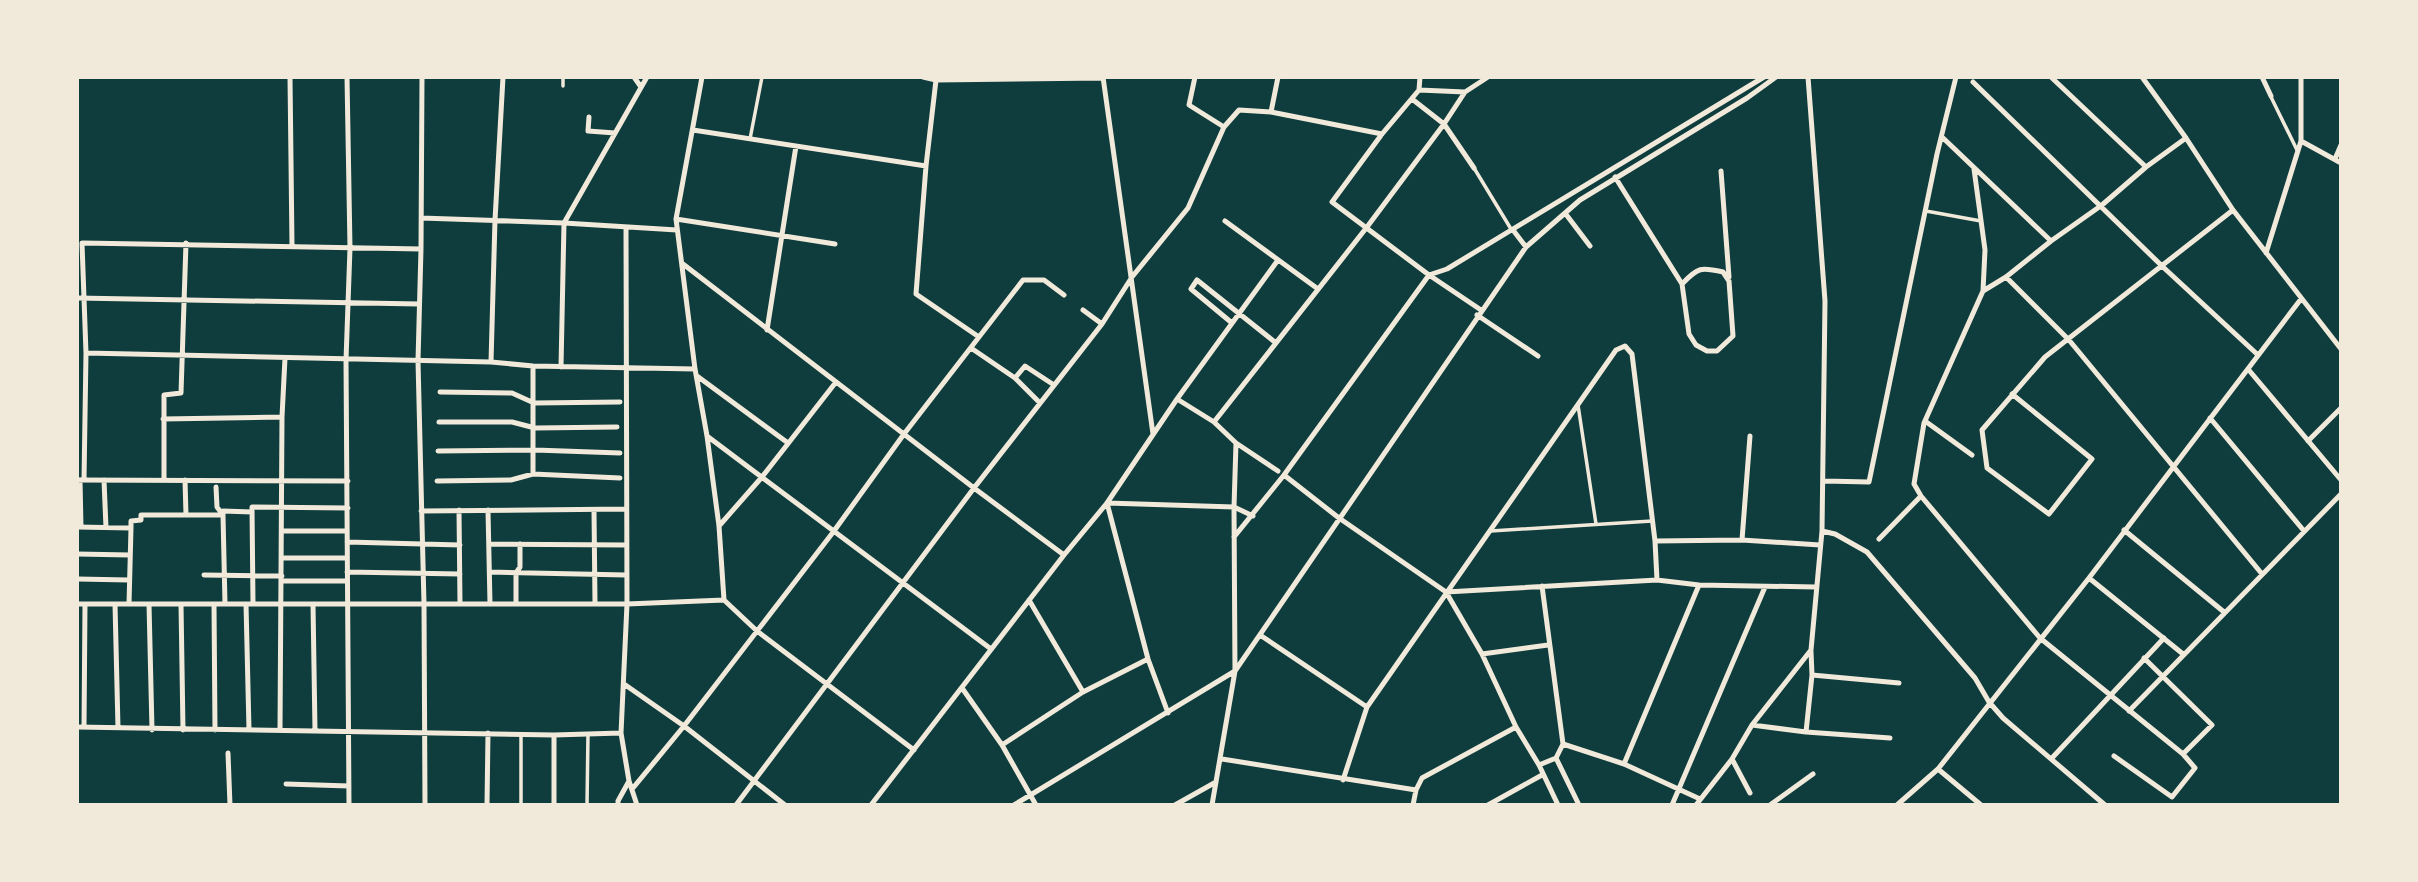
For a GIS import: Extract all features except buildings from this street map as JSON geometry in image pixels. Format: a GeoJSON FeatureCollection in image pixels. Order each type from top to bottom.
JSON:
{"type":"FeatureCollection","features":[{"type":"Feature","properties":{"kind":"street"},"geometry":{"type":"LineString","coordinates":[[290,77],[292,246]]}},
{"type":"Feature","properties":{"kind":"street"},"geometry":{"type":"LineString","coordinates":[[347,77],[350,248],[346,360],[349,805]]}},
{"type":"Feature","properties":{"kind":"street"},"geometry":{"type":"LineString","coordinates":[[422,77],[418,361],[424,604],[425,805]]}},
{"type":"Feature","properties":{"kind":"street"},"geometry":{"type":"LineString","coordinates":[[491,362],[503,77]]}},
{"type":"Feature","properties":{"kind":"street"},"geometry":{"type":"LineString","coordinates":[[563,77],[563,86]]}},
{"type":"Feature","properties":{"kind":"street"},"geometry":{"type":"LineString","coordinates":[[634,77],[641,87]]}},
{"type":"Feature","properties":{"kind":"street"},"geometry":{"type":"LineString","coordinates":[[561,367],[564,223],[647,77]]}},
{"type":"Feature","properties":{"kind":"street"},"geometry":{"type":"LineString","coordinates":[[702,77],[676,219],[719,526],[724,600],[757,631],[914,750]]}},
{"type":"Feature","properties":{"kind":"street"},"geometry":{"type":"LineString","coordinates":[[750,139],[762,77]]}},
{"type":"Feature","properties":{"kind":"street"},"geometry":{"type":"LineString","coordinates":[[923,77],[936,80],[1103,78],[1153,435]]}},
{"type":"Feature","properties":{"kind":"street"},"geometry":{"type":"LineString","coordinates":[[1195,77],[1189,105],[1224,127]]}},
{"type":"Feature","properties":{"kind":"street"},"geometry":{"type":"LineString","coordinates":[[1271,112],[1278,77]]}},
{"type":"Feature","properties":{"kind":"street"},"geometry":{"type":"LineString","coordinates":[[1420,77],[1419,90],[1382,134],[1332,202],[1538,356]]}},
{"type":"Feature","properties":{"kind":"street"},"geometry":{"type":"LineString","coordinates":[[1214,422],[1367,227],[1465,92],[1488,77]]}},
{"type":"Feature","properties":{"kind":"street"},"geometry":{"type":"LineString","coordinates":[[1234,537],[1253,516],[1281,473],[1429,275],[1447,270],[1764,77]]}},
{"type":"Feature","properties":{"kind":"street"},"geometry":{"type":"LineString","coordinates":[[1014,805],[1235,671],[1526,247],[1580,200],[1747,98],[1776,77]]}},
{"type":"Feature","properties":{"kind":"street"},"geometry":{"type":"LineString","coordinates":[[1807,732],[1812,675],[1811,650],[1822,531],[1825,300],[1808,77]]}},
{"type":"Feature","properties":{"kind":"street"},"geometry":{"type":"LineString","coordinates":[[1824,481],[1869,482],[1956,77]]}},
{"type":"Feature","properties":{"kind":"street"},"geometry":{"type":"LineString","coordinates":[[2051,77],[2146,167]]}},
{"type":"Feature","properties":{"kind":"street"},"geometry":{"type":"LineString","coordinates":[[2142,77],[2233,210],[2341,349]]}},
{"type":"Feature","properties":{"kind":"street"},"geometry":{"type":"LineString","coordinates":[[2262,77],[2298,151]]}},
{"type":"Feature","properties":{"kind":"street"},"geometry":{"type":"LineString","coordinates":[[2266,253],[2301,141],[2301,77]]}},
{"type":"Feature","properties":{"kind":"street"},"geometry":{"type":"LineString","coordinates":[[936,80],[916,294],[979,337]]}},
{"type":"Feature","properties":{"kind":"street"},"geometry":{"type":"LineString","coordinates":[[1973,82],[2163,267],[2258,355]]}},
{"type":"Feature","properties":{"kind":"street"},"geometry":{"type":"LineString","coordinates":[[1419,90],[1465,92]]}},
{"type":"Feature","properties":{"kind":"street"},"geometry":{"type":"LineString","coordinates":[[1412,99],[1444,124],[1526,247]]}},
{"type":"Feature","properties":{"kind":"street"},"geometry":{"type":"LineString","coordinates":[[736,805],[974,488],[1102,324],[1132,277],[1188,208],[1224,127],[1239,110],[1271,112],[1382,134]]}},
{"type":"Feature","properties":{"kind":"street"},"geometry":{"type":"LineString","coordinates":[[589,117],[588,131],[615,133]]}},
{"type":"Feature","properties":{"kind":"street"},"geometry":{"type":"LineString","coordinates":[[693,130],[926,166]]}},
{"type":"Feature","properties":{"kind":"street"},"geometry":{"type":"LineString","coordinates":[[1942,137],[2051,241]]}},
{"type":"Feature","properties":{"kind":"street"},"geometry":{"type":"LineString","coordinates":[[1983,291],[2006,277],[2102,205],[2146,167],[2186,138]]}},
{"type":"Feature","properties":{"kind":"street"},"geometry":{"type":"LineString","coordinates":[[2301,141],[2341,163]]}},
{"type":"Feature","properties":{"kind":"street"},"geometry":{"type":"LineString","coordinates":[[2335,159],[2341,145]]}},
{"type":"Feature","properties":{"kind":"street"},"geometry":{"type":"LineString","coordinates":[[767,330],[796,146]]}},
{"type":"Feature","properties":{"kind":"street"},"geometry":{"type":"LineString","coordinates":[[1974,169],[1984,250],[1983,291],[1926,421],[1914,484],[1921,496],[2040,638],[2183,754],[2196,768],[2172,797],[2114,756]]}},
{"type":"Feature","properties":{"kind":"street"},"geometry":{"type":"LineString","coordinates":[[1615,177],[1682,284],[1689,334],[1696,345],[1707,351],[1717,351],[1733,336],[1721,171]]}},
{"type":"Feature","properties":{"kind":"street"},"geometry":{"type":"LineString","coordinates":[[2012,394],[2092,459],[2049,514],[1987,468],[1982,430],[2012,394],[2045,357],[2233,210]]}},
{"type":"Feature","properties":{"kind":"street"},"geometry":{"type":"LineString","coordinates":[[1926,211],[1981,221]]}},
{"type":"Feature","properties":{"kind":"street"},"geometry":{"type":"LineString","coordinates":[[1565,213],[1590,246]]}},
{"type":"Feature","properties":{"kind":"street"},"geometry":{"type":"LineString","coordinates":[[421,218],[677,230]]}},
{"type":"Feature","properties":{"kind":"street"},"geometry":{"type":"LineString","coordinates":[[676,219],[835,244]]}},
{"type":"Feature","properties":{"kind":"street"},"geometry":{"type":"LineString","coordinates":[[1225,221],[1318,289]]}},
{"type":"Feature","properties":{"kind":"street"},"geometry":{"type":"LineString","coordinates":[[626,229],[627,604],[621,733],[629,781],[637,805]]}},
{"type":"Feature","properties":{"kind":"street"},"geometry":{"type":"LineString","coordinates":[[131,528],[79,527],[86,362],[80,298],[82,243],[421,248]]}},
{"type":"Feature","properties":{"kind":"street"},"geometry":{"type":"LineString","coordinates":[[164,480],[164,395],[181,393],[186,243]]}},
{"type":"Feature","properties":{"kind":"street"},"geometry":{"type":"LineString","coordinates":[[871,805],[1028,600],[1107,503],[1177,399],[1278,260]]}},
{"type":"Feature","properties":{"kind":"street"},"geometry":{"type":"LineString","coordinates":[[683,264],[1064,555]]}},
{"type":"Feature","properties":{"kind":"street"},"geometry":{"type":"LineString","coordinates":[[1682,284],[1694,272],[1703,268],[1723,272],[1729,281]]}},
{"type":"Feature","properties":{"kind":"street"},"geometry":{"type":"LineString","coordinates":[[2006,277],[2069,340],[2262,574]]}},
{"type":"Feature","properties":{"kind":"street"},"geometry":{"type":"LineString","coordinates":[[633,788],[834,531],[904,434],[1023,280],[1044,281],[1063,295]]}},
{"type":"Feature","properties":{"kind":"street"},"geometry":{"type":"LineString","coordinates":[[1232,323],[1191,289],[1197,280],[1276,343]]}},
{"type":"Feature","properties":{"kind":"street"},"geometry":{"type":"LineString","coordinates":[[80,298],[419,304]]}},
{"type":"Feature","properties":{"kind":"street"},"geometry":{"type":"LineString","coordinates":[[1897,805],[1938,769],[2089,578],[2301,299]]}},
{"type":"Feature","properties":{"kind":"street"},"geometry":{"type":"LineString","coordinates":[[1083,310],[1102,324]]}},
{"type":"Feature","properties":{"kind":"street"},"geometry":{"type":"LineString","coordinates":[[77,332],[85,332]]}},
{"type":"Feature","properties":{"kind":"street"},"geometry":{"type":"LineString","coordinates":[[1343,780],[1367,707],[1616,350],[1625,346],[1632,354],[1655,541],[1657,580]]}},
{"type":"Feature","properties":{"kind":"street"},"geometry":{"type":"LineString","coordinates":[[971,348],[1015,378],[1040,403]]}},
{"type":"Feature","properties":{"kind":"street"},"geometry":{"type":"LineString","coordinates":[[86,353],[491,362],[696,372],[788,443]]}},
{"type":"Feature","properties":{"kind":"street"},"geometry":{"type":"LineString","coordinates":[[280,730],[282,418],[285,358]]}},
{"type":"Feature","properties":{"kind":"street"},"geometry":{"type":"LineString","coordinates":[[77,361],[86,362]]}},
{"type":"Feature","properties":{"kind":"street"},"geometry":{"type":"LineString","coordinates":[[533,366],[533,474]]}},
{"type":"Feature","properties":{"kind":"street"},"geometry":{"type":"LineString","coordinates":[[1015,378],[1024,366],[1054,386]]}},
{"type":"Feature","properties":{"kind":"street"},"geometry":{"type":"LineString","coordinates":[[2248,369],[2341,480]]}},
{"type":"Feature","properties":{"kind":"street"},"geometry":{"type":"LineString","coordinates":[[719,526],[762,477],[836,382]]}},
{"type":"Feature","properties":{"kind":"street"},"geometry":{"type":"LineString","coordinates":[[440,392],[512,393],[534,403],[620,402]]}},
{"type":"Feature","properties":{"kind":"street"},"geometry":{"type":"LineString","coordinates":[[1177,399],[1214,422],[1236,443],[1446,592],[1482,654],[1516,727],[1539,765],[1558,805]]}},
{"type":"Feature","properties":{"kind":"street"},"geometry":{"type":"LineString","coordinates":[[1578,405],[1596,524]]}},
{"type":"Feature","properties":{"kind":"street"},"geometry":{"type":"LineString","coordinates":[[2308,441],[2341,408]]}},
{"type":"Feature","properties":{"kind":"street"},"geometry":{"type":"LineString","coordinates":[[163,419],[282,418]]}},
{"type":"Feature","properties":{"kind":"street"},"geometry":{"type":"LineString","coordinates":[[2210,418],[2304,531]]}},
{"type":"Feature","properties":{"kind":"street"},"geometry":{"type":"LineString","coordinates":[[1926,421],[1972,455]]}},
{"type":"Feature","properties":{"kind":"street"},"geometry":{"type":"LineString","coordinates":[[439,422],[512,422],[532,427],[617,427]]}},
{"type":"Feature","properties":{"kind":"street"},"geometry":{"type":"LineString","coordinates":[[707,436],[991,649]]}},
{"type":"Feature","properties":{"kind":"street"},"geometry":{"type":"LineString","coordinates":[[1742,540],[1750,436]]}},
{"type":"Feature","properties":{"kind":"street"},"geometry":{"type":"LineString","coordinates":[[1212,805],[1222,760],[1235,671],[1236,443]]}},
{"type":"Feature","properties":{"kind":"street"},"geometry":{"type":"LineString","coordinates":[[438,451],[620,453]]}},
{"type":"Feature","properties":{"kind":"street"},"geometry":{"type":"LineString","coordinates":[[437,481],[511,480],[533,474],[620,478]]}},
{"type":"Feature","properties":{"kind":"street"},"geometry":{"type":"LineString","coordinates":[[80,480],[348,481]]}},
{"type":"Feature","properties":{"kind":"street"},"geometry":{"type":"LineString","coordinates":[[104,480],[106,528]]}},
{"type":"Feature","properties":{"kind":"street"},"geometry":{"type":"LineString","coordinates":[[185,480],[186,515]]}},
{"type":"Feature","properties":{"kind":"street"},"geometry":{"type":"LineString","coordinates":[[216,487],[217,508],[223,515]]}},
{"type":"Feature","properties":{"kind":"street"},"geometry":{"type":"LineString","coordinates":[[2129,710],[2341,494]]}},
{"type":"Feature","properties":{"kind":"street"},"geometry":{"type":"LineString","coordinates":[[1879,539],[1921,496]]}},
{"type":"Feature","properties":{"kind":"street"},"geometry":{"type":"LineString","coordinates":[[1107,503],[1234,507],[1253,516]]}},
{"type":"Feature","properties":{"kind":"street"},"geometry":{"type":"LineString","coordinates":[[1107,503],[1149,659],[1168,713]]}},
{"type":"Feature","properties":{"kind":"street"},"geometry":{"type":"LineString","coordinates":[[226,604],[223,511],[348,508]]}},
{"type":"Feature","properties":{"kind":"street"},"geometry":{"type":"LineString","coordinates":[[594,509],[595,604]]}},
{"type":"Feature","properties":{"kind":"street"},"geometry":{"type":"LineString","coordinates":[[421,511],[626,509]]}},
{"type":"Feature","properties":{"kind":"street"},"geometry":{"type":"LineString","coordinates":[[249,730],[252,510]]}},
{"type":"Feature","properties":{"kind":"street"},"geometry":{"type":"LineString","coordinates":[[459,510],[460,604]]}},
{"type":"Feature","properties":{"kind":"street"},"geometry":{"type":"LineString","coordinates":[[488,510],[490,604]]}},
{"type":"Feature","properties":{"kind":"street"},"geometry":{"type":"LineString","coordinates":[[129,604],[131,521],[141,520],[141,515],[223,515]]}},
{"type":"Feature","properties":{"kind":"street"},"geometry":{"type":"LineString","coordinates":[[1491,531],[1652,521]]}},
{"type":"Feature","properties":{"kind":"street"},"geometry":{"type":"LineString","coordinates":[[2124,530],[2224,612]]}},
{"type":"Feature","properties":{"kind":"street"},"geometry":{"type":"LineString","coordinates":[[282,531],[347,531]]}},
{"type":"Feature","properties":{"kind":"street"},"geometry":{"type":"LineString","coordinates":[[1822,531],[1835,534],[1867,552],[1975,678],[1989,702],[2003,718],[2105,805]]}},
{"type":"Feature","properties":{"kind":"street"},"geometry":{"type":"LineString","coordinates":[[1655,541],[1742,540],[1820,545]]}},
{"type":"Feature","properties":{"kind":"street"},"geometry":{"type":"LineString","coordinates":[[347,542],[460,545]]}},
{"type":"Feature","properties":{"kind":"street"},"geometry":{"type":"LineString","coordinates":[[490,544],[626,545]]}},
{"type":"Feature","properties":{"kind":"street"},"geometry":{"type":"LineString","coordinates":[[516,604],[520,544]]}},
{"type":"Feature","properties":{"kind":"street"},"geometry":{"type":"LineString","coordinates":[[77,554],[130,555]]}},
{"type":"Feature","properties":{"kind":"street"},"geometry":{"type":"LineString","coordinates":[[282,558],[347,558]]}},
{"type":"Feature","properties":{"kind":"street"},"geometry":{"type":"LineString","coordinates":[[347,572],[460,573]]}},
{"type":"Feature","properties":{"kind":"street"},"geometry":{"type":"LineString","coordinates":[[490,572],[626,575]]}},
{"type":"Feature","properties":{"kind":"street"},"geometry":{"type":"LineString","coordinates":[[204,575],[347,581]]}},
{"type":"Feature","properties":{"kind":"street"},"geometry":{"type":"LineString","coordinates":[[2089,578],[2183,654]]}},
{"type":"Feature","properties":{"kind":"street"},"geometry":{"type":"LineString","coordinates":[[77,579],[129,580]]}},
{"type":"Feature","properties":{"kind":"street"},"geometry":{"type":"LineString","coordinates":[[1446,592],[1657,580],[1699,585],[1816,587]]}},
{"type":"Feature","properties":{"kind":"street"},"geometry":{"type":"LineString","coordinates":[[1624,764],[1699,585]]}},
{"type":"Feature","properties":{"kind":"street"},"geometry":{"type":"LineString","coordinates":[[1539,765],[1556,758],[1563,744],[1542,586]]}},
{"type":"Feature","properties":{"kind":"street"},"geometry":{"type":"LineString","coordinates":[[1672,805],[1765,587]]}},
{"type":"Feature","properties":{"kind":"street"},"geometry":{"type":"LineString","coordinates":[[77,604],[627,604],[724,600]]}},
{"type":"Feature","properties":{"kind":"street"},"geometry":{"type":"LineString","coordinates":[[1028,600],[1083,692]]}},
{"type":"Feature","properties":{"kind":"street"},"geometry":{"type":"LineString","coordinates":[[85,604],[81,727],[554,735],[621,733]]}},
{"type":"Feature","properties":{"kind":"street"},"geometry":{"type":"LineString","coordinates":[[115,604],[118,729]]}},
{"type":"Feature","properties":{"kind":"street"},"geometry":{"type":"LineString","coordinates":[[149,604],[152,730]]}},
{"type":"Feature","properties":{"kind":"street"},"geometry":{"type":"LineString","coordinates":[[181,604],[183,730]]}},
{"type":"Feature","properties":{"kind":"street"},"geometry":{"type":"LineString","coordinates":[[215,604],[215,730]]}},
{"type":"Feature","properties":{"kind":"street"},"geometry":{"type":"LineString","coordinates":[[313,604],[315,731]]}},
{"type":"Feature","properties":{"kind":"street"},"geometry":{"type":"LineString","coordinates":[[1259,635],[1367,707]]}},
{"type":"Feature","properties":{"kind":"street"},"geometry":{"type":"LineString","coordinates":[[2052,758],[2164,638]]}},
{"type":"Feature","properties":{"kind":"street"},"geometry":{"type":"LineString","coordinates":[[1482,654],[1548,645]]}},
{"type":"Feature","properties":{"kind":"street"},"geometry":{"type":"LineString","coordinates":[[1696,805],[1732,759],[1752,725],[1811,650]]}},
{"type":"Feature","properties":{"kind":"street"},"geometry":{"type":"LineString","coordinates":[[2144,658],[2212,725],[2183,754]]}},
{"type":"Feature","properties":{"kind":"street"},"geometry":{"type":"LineString","coordinates":[[1002,745],[1083,692],[1149,659]]}},
{"type":"Feature","properties":{"kind":"street"},"geometry":{"type":"LineString","coordinates":[[1812,675],[1899,683]]}},
{"type":"Feature","properties":{"kind":"street"},"geometry":{"type":"LineString","coordinates":[[624,684],[684,726],[785,805]]}},
{"type":"Feature","properties":{"kind":"street"},"geometry":{"type":"LineString","coordinates":[[962,688],[1002,745],[1036,805]]}},
{"type":"Feature","properties":{"kind":"street"},"geometry":{"type":"LineString","coordinates":[[1752,725],[1890,738]]}},
{"type":"Feature","properties":{"kind":"street"},"geometry":{"type":"LineString","coordinates":[[1413,805],[1422,778],[1516,727]]}},
{"type":"Feature","properties":{"kind":"street"},"geometry":{"type":"LineString","coordinates":[[487,805],[488,733]]}},
{"type":"Feature","properties":{"kind":"street"},"geometry":{"type":"LineString","coordinates":[[521,734],[521,805]]}},
{"type":"Feature","properties":{"kind":"street"},"geometry":{"type":"LineString","coordinates":[[587,805],[588,734]]}},
{"type":"Feature","properties":{"kind":"street"},"geometry":{"type":"LineString","coordinates":[[554,735],[554,805]]}},
{"type":"Feature","properties":{"kind":"street"},"geometry":{"type":"LineString","coordinates":[[1563,744],[1624,764],[1700,799]]}},
{"type":"Feature","properties":{"kind":"street"},"geometry":{"type":"LineString","coordinates":[[228,753],[230,805]]}},
{"type":"Feature","properties":{"kind":"street"},"geometry":{"type":"LineString","coordinates":[[1556,758],[1579,805]]}},
{"type":"Feature","properties":{"kind":"street"},"geometry":{"type":"LineString","coordinates":[[1732,759],[1750,793]]}},
{"type":"Feature","properties":{"kind":"street"},"geometry":{"type":"LineString","coordinates":[[1222,760],[1416,790]]}},
{"type":"Feature","properties":{"kind":"street"},"geometry":{"type":"LineString","coordinates":[[1938,769],[1981,805]]}},
{"type":"Feature","properties":{"kind":"street"},"geometry":{"type":"LineString","coordinates":[[1770,805],[1814,774]]}},
{"type":"Feature","properties":{"kind":"street"},"geometry":{"type":"LineString","coordinates":[[1488,805],[1542,775]]}},
{"type":"Feature","properties":{"kind":"street"},"geometry":{"type":"LineString","coordinates":[[618,805],[629,781]]}},
{"type":"Feature","properties":{"kind":"street"},"geometry":{"type":"LineString","coordinates":[[1174,805],[1216,782]]}},
{"type":"Feature","properties":{"kind":"street"},"geometry":{"type":"LineString","coordinates":[[286,784],[349,786]]}}]}
